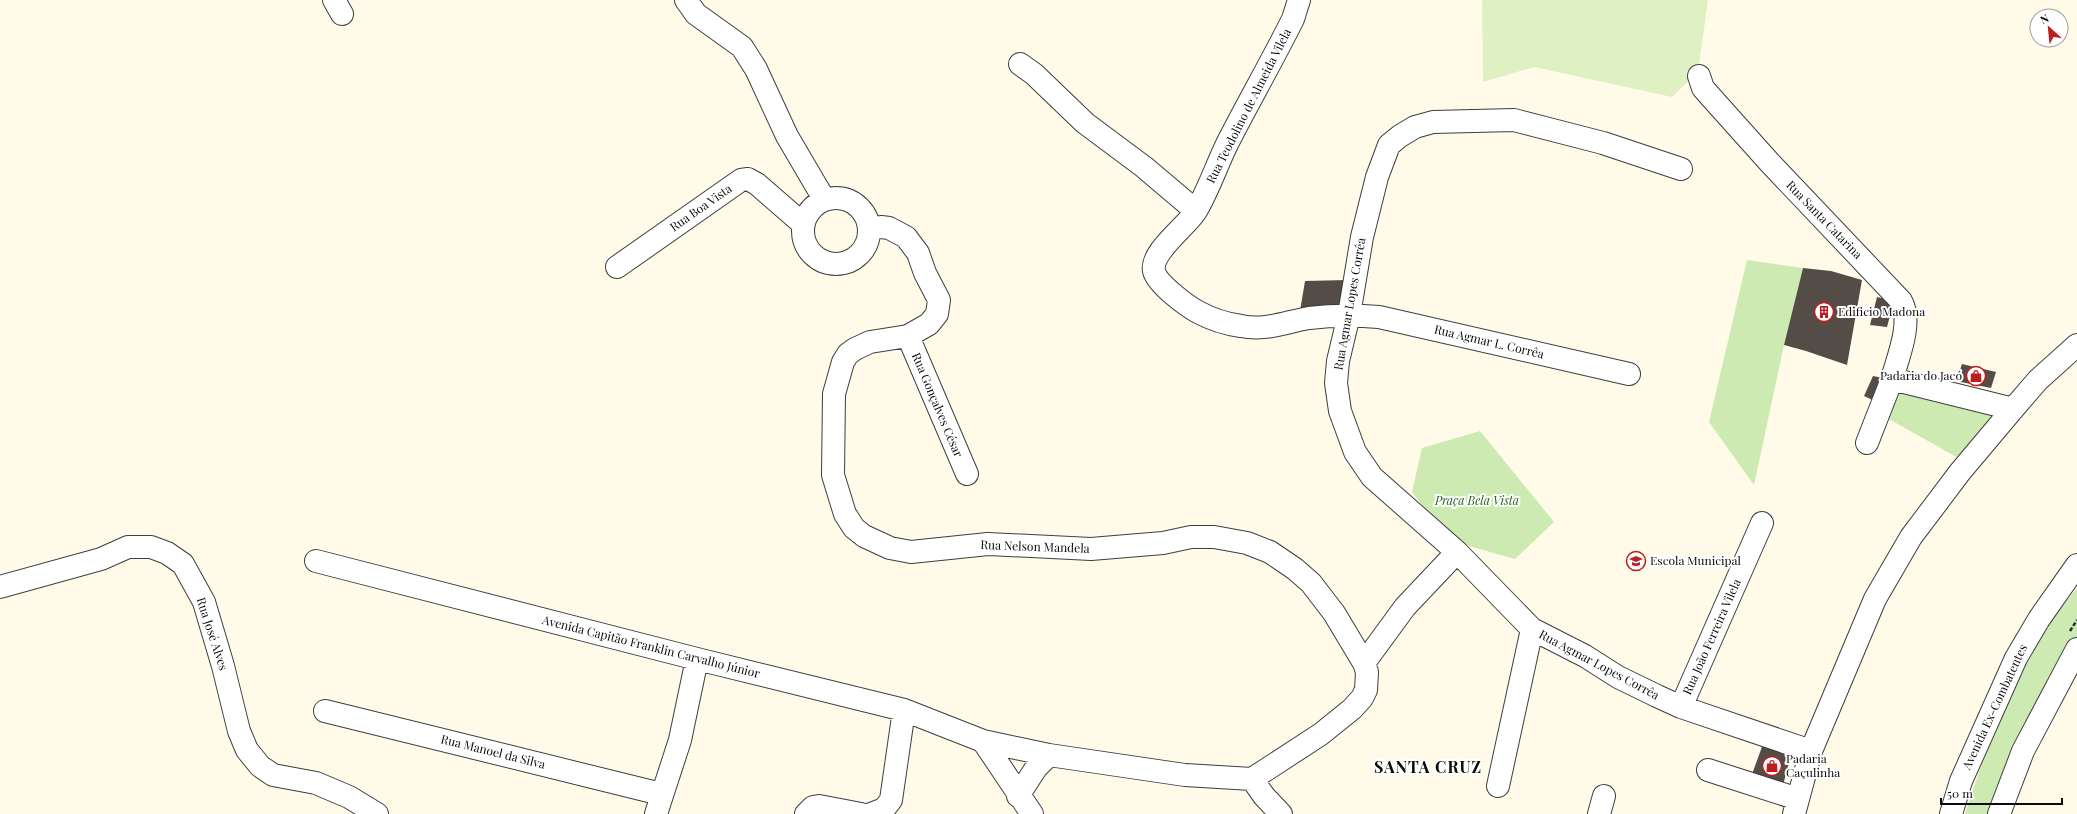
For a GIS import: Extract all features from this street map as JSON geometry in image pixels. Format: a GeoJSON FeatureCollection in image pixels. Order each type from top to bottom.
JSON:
{"type":"FeatureCollection","features":[{"type":"Feature","properties":{"kind":"street"},"geometry":{"type":"LineString","coordinates":[[686,0],[696,14],[742,47],[756,69],[787,136],[824,199]]}},
{"type":"Feature","properties":{"kind":"street","name":"Rua Teodolino de Almeida Vilela"},"geometry":{"type":"LineString","coordinates":[[1299,0],[1293,19],[1228,142],[1196,212],[1165,246],[1155,264],[1154,271],[1158,279],[1168,289],[1197,312],[1223,322],[1260,328],[1276,327],[1309,318],[1349,315]]}},
{"type":"Feature","properties":{"kind":"street"},"geometry":{"type":"LineString","coordinates":[[1020,64],[1034,74],[1085,123],[1144,167],[1196,212]]}},
{"type":"Feature","properties":{"kind":"street","name":"Rua Santa Catarina"},"geometry":{"type":"LineString","coordinates":[[1699,76],[1703,88],[1710,96],[1760,152],[1901,301],[1906,311],[1906,325],[1892,379],[1867,443]]}},
{"type":"Feature","properties":{"kind":"street","name":"Rua Agmar Lopes Corrêa"},"geometry":{"type":"LineString","coordinates":[[1681,169],[1604,143],[1514,120],[1433,122],[1415,127],[1400,136],[1389,145],[1377,177],[1362,237],[1349,315],[1338,361],[1336,383],[1340,411],[1347,434],[1356,452],[1372,477],[1457,552],[1532,629],[1585,656],[1618,677],[1681,707],[1811,751]]}},
{"type":"Feature","properties":{"kind":"street","name":"Rua Boa Vista"},"geometry":{"type":"LineString","coordinates":[[617,267],[741,180],[748,179],[756,184],[803,224]]}},
{"type":"Feature","properties":{"kind":"street"},"geometry":{"type":"LineString","coordinates":[[837,197],[849,200],[860,206],[867,216],[870,229],[868,243],[860,255],[847,262],[833,264],[820,260],[809,251],[803,238],[803,224],[807,213],[824,199],[837,197]]}},
{"type":"Feature","properties":{"kind":"street","name":"Rua Nelson Mandela"},"geometry":{"type":"LineString","coordinates":[[870,229],[881,227],[889,228],[906,237],[918,253],[925,273],[939,300],[934,319],[908,336],[870,342],[848,354],[843,362],[834,394],[833,475],[846,514],[854,528],[864,536],[890,548],[911,552],[988,544],[1091,549],[1163,542],[1191,537],[1214,537],[1247,543],[1270,552],[1295,569],[1311,583],[1334,613],[1362,659]]}},
{"type":"Feature","properties":{"kind":"street","name":"Rua Agmar L. Corrêa"},"geometry":{"type":"LineString","coordinates":[[1349,315],[1392,320],[1629,374]]}},
{"type":"Feature","properties":{"kind":"street","name":"Rua Gonçalves César"},"geometry":{"type":"LineString","coordinates":[[908,336],[967,474]]}},
{"type":"Feature","properties":{"kind":"street"},"geometry":{"type":"LineString","coordinates":[[1708,770],[1796,806],[1811,751],[1875,599],[1910,536],[1960,472],[2038,380],[2077,345]]}},
{"type":"Feature","properties":{"kind":"street"},"geometry":{"type":"LineString","coordinates":[[1892,379],[2013,409]]}},
{"type":"Feature","properties":{"kind":"street","name":"Rua João Ferreira Vilela"},"geometry":{"type":"LineString","coordinates":[[1681,707],[1762,523]]}},
{"type":"Feature","properties":{"kind":"street","name":"Rua José Alves"},"geometry":{"type":"LineString","coordinates":[[0,587],[101,559],[128,548],[151,547],[167,553],[183,564],[204,602],[223,666],[239,731],[247,750],[260,766],[273,775],[316,784],[349,797],[377,814]]}},
{"type":"Feature","properties":{"kind":"street"},"geometry":{"type":"LineString","coordinates":[[1281,814],[1264,796],[1252,779],[1321,734],[1352,709],[1362,698],[1366,690],[1368,676],[1362,659],[1406,607],[1457,552]]}},
{"type":"Feature","properties":{"kind":"street","name":"Avenida Capitão Franklin Carvalho Júnior"},"geometry":{"type":"LineString","coordinates":[[316,560],[697,659],[904,710],[983,741],[1049,755],[1185,775],[1252,779]]}},
{"type":"Feature","properties":{"kind":"street","name":"Avenida Ex-Combatentes"},"geometry":{"type":"LineString","coordinates":[[1951,814],[1961,781],[2016,658],[2039,619],[2077,564]]}},
{"type":"Feature","properties":{"kind":"street"},"geometry":{"type":"LineString","coordinates":[[1498,786],[1532,629]]}},
{"type":"Feature","properties":{"kind":"street"},"geometry":{"type":"LineString","coordinates":[[1999,814],[2022,751],[2077,649]]}},
{"type":"Feature","properties":{"kind":"street"},"geometry":{"type":"LineString","coordinates":[[658,804],[680,740],[697,659]]}},
{"type":"Feature","properties":{"kind":"street","name":"Rua Manoel da Silva"},"geometry":{"type":"LineString","coordinates":[[325,710],[658,804]]}},
{"type":"Feature","properties":{"kind":"street"},"geometry":{"type":"LineString","coordinates":[[871,814],[884,809],[891,800],[904,710]]}},
{"type":"Feature","properties":{"kind":"street"},"geometry":{"type":"LineString","coordinates":[[983,741],[1018,796],[1032,814]]}},
{"type":"Feature","properties":{"kind":"street"},"geometry":{"type":"LineString","coordinates":[[1018,796],[1036,768],[1049,755]]}},
{"type":"Feature","properties":{"kind":"street"},"geometry":{"type":"LineString","coordinates":[[806,814],[813,807],[819,806],[861,814]]}},
{"type":"Feature","properties":{"kind":"green space"},"geometry":{"type":"Polygon","coordinates":[[[1482,0],[1708,0],[1698,72],[1672,97],[1534,67],[1483,82],[1482,0]]]}},
{"type":"Feature","properties":{"kind":"green space"},"geometry":{"type":"Polygon","coordinates":[[[1747,260],[1803,268],[1784,345],[1754,485],[1709,422],[1747,260]]]}},
{"type":"Feature","properties":{"kind":"green space"},"geometry":{"type":"Polygon","coordinates":[[[1894,381],[1995,412],[1960,459],[1880,414],[1894,381]]]}},
{"type":"Feature","properties":{"kind":"green space","name":"Praça Bela Vista"},"geometry":{"type":"Polygon","coordinates":[[[1480,431],[1554,522],[1515,559],[1451,541],[1412,492],[1422,448],[1480,431]]]}},
{"type":"Feature","properties":{"kind":"green space"},"geometry":{"type":"Polygon","coordinates":[[[2077,588],[2077,639],[1994,814],[1965,814],[2001,706],[2054,617],[2077,588]]]}},
{"type":"Feature","properties":{"kind":"building","name":"Edificio Madona"},"geometry":{"type":"Polygon","coordinates":[[[1803,268],[1831,271],[1862,280],[1847,365],[1784,345],[1803,268]]]}},
{"type":"Feature","properties":{"kind":"building"},"geometry":{"type":"Polygon","coordinates":[[[1347,280],[1342,305],[1300,311],[1305,281],[1347,280]]]}},
{"type":"Feature","properties":{"kind":"building"},"geometry":{"type":"Polygon","coordinates":[[[1877,297],[1894,301],[1887,327],[1870,325],[1877,297]]]}},
{"type":"Feature","properties":{"kind":"building","name":"Padaria do Jacó"},"geometry":{"type":"Polygon","coordinates":[[[1962,364],[1996,372],[1991,388],[1956,381],[1962,364]]]}},
{"type":"Feature","properties":{"kind":"building"},"geometry":{"type":"Polygon","coordinates":[[[1873,376],[1883,378],[1877,402],[1864,396],[1873,376]]]}},
{"type":"Feature","properties":{"kind":"building","name":"Padaria Caçulinha"},"geometry":{"type":"Polygon","coordinates":[[[1763,744],[1791,755],[1782,789],[1751,777],[1763,744]]]}},
{"type":"Feature","properties":{"kind":"place","name":"Edificio Madona"},"geometry":{"type":"Point","coordinates":[1824,312]}},
{"type":"Feature","properties":{"kind":"place","name":"Padaria do Jacó"},"geometry":{"type":"Point","coordinates":[1976,376]}},
{"type":"Feature","properties":{"kind":"place","name":"Escola Municipal"},"geometry":{"type":"Point","coordinates":[1636,561]}},
{"type":"Feature","properties":{"kind":"place","name":"Padaria Caçulinha"},"geometry":{"type":"Point","coordinates":[1772,766]}},
{"type":"Feature","properties":{"kind":"district","name":"SANTA CRUZ"},"geometry":{"type":"Point","coordinates":[1428,767]}}]}
